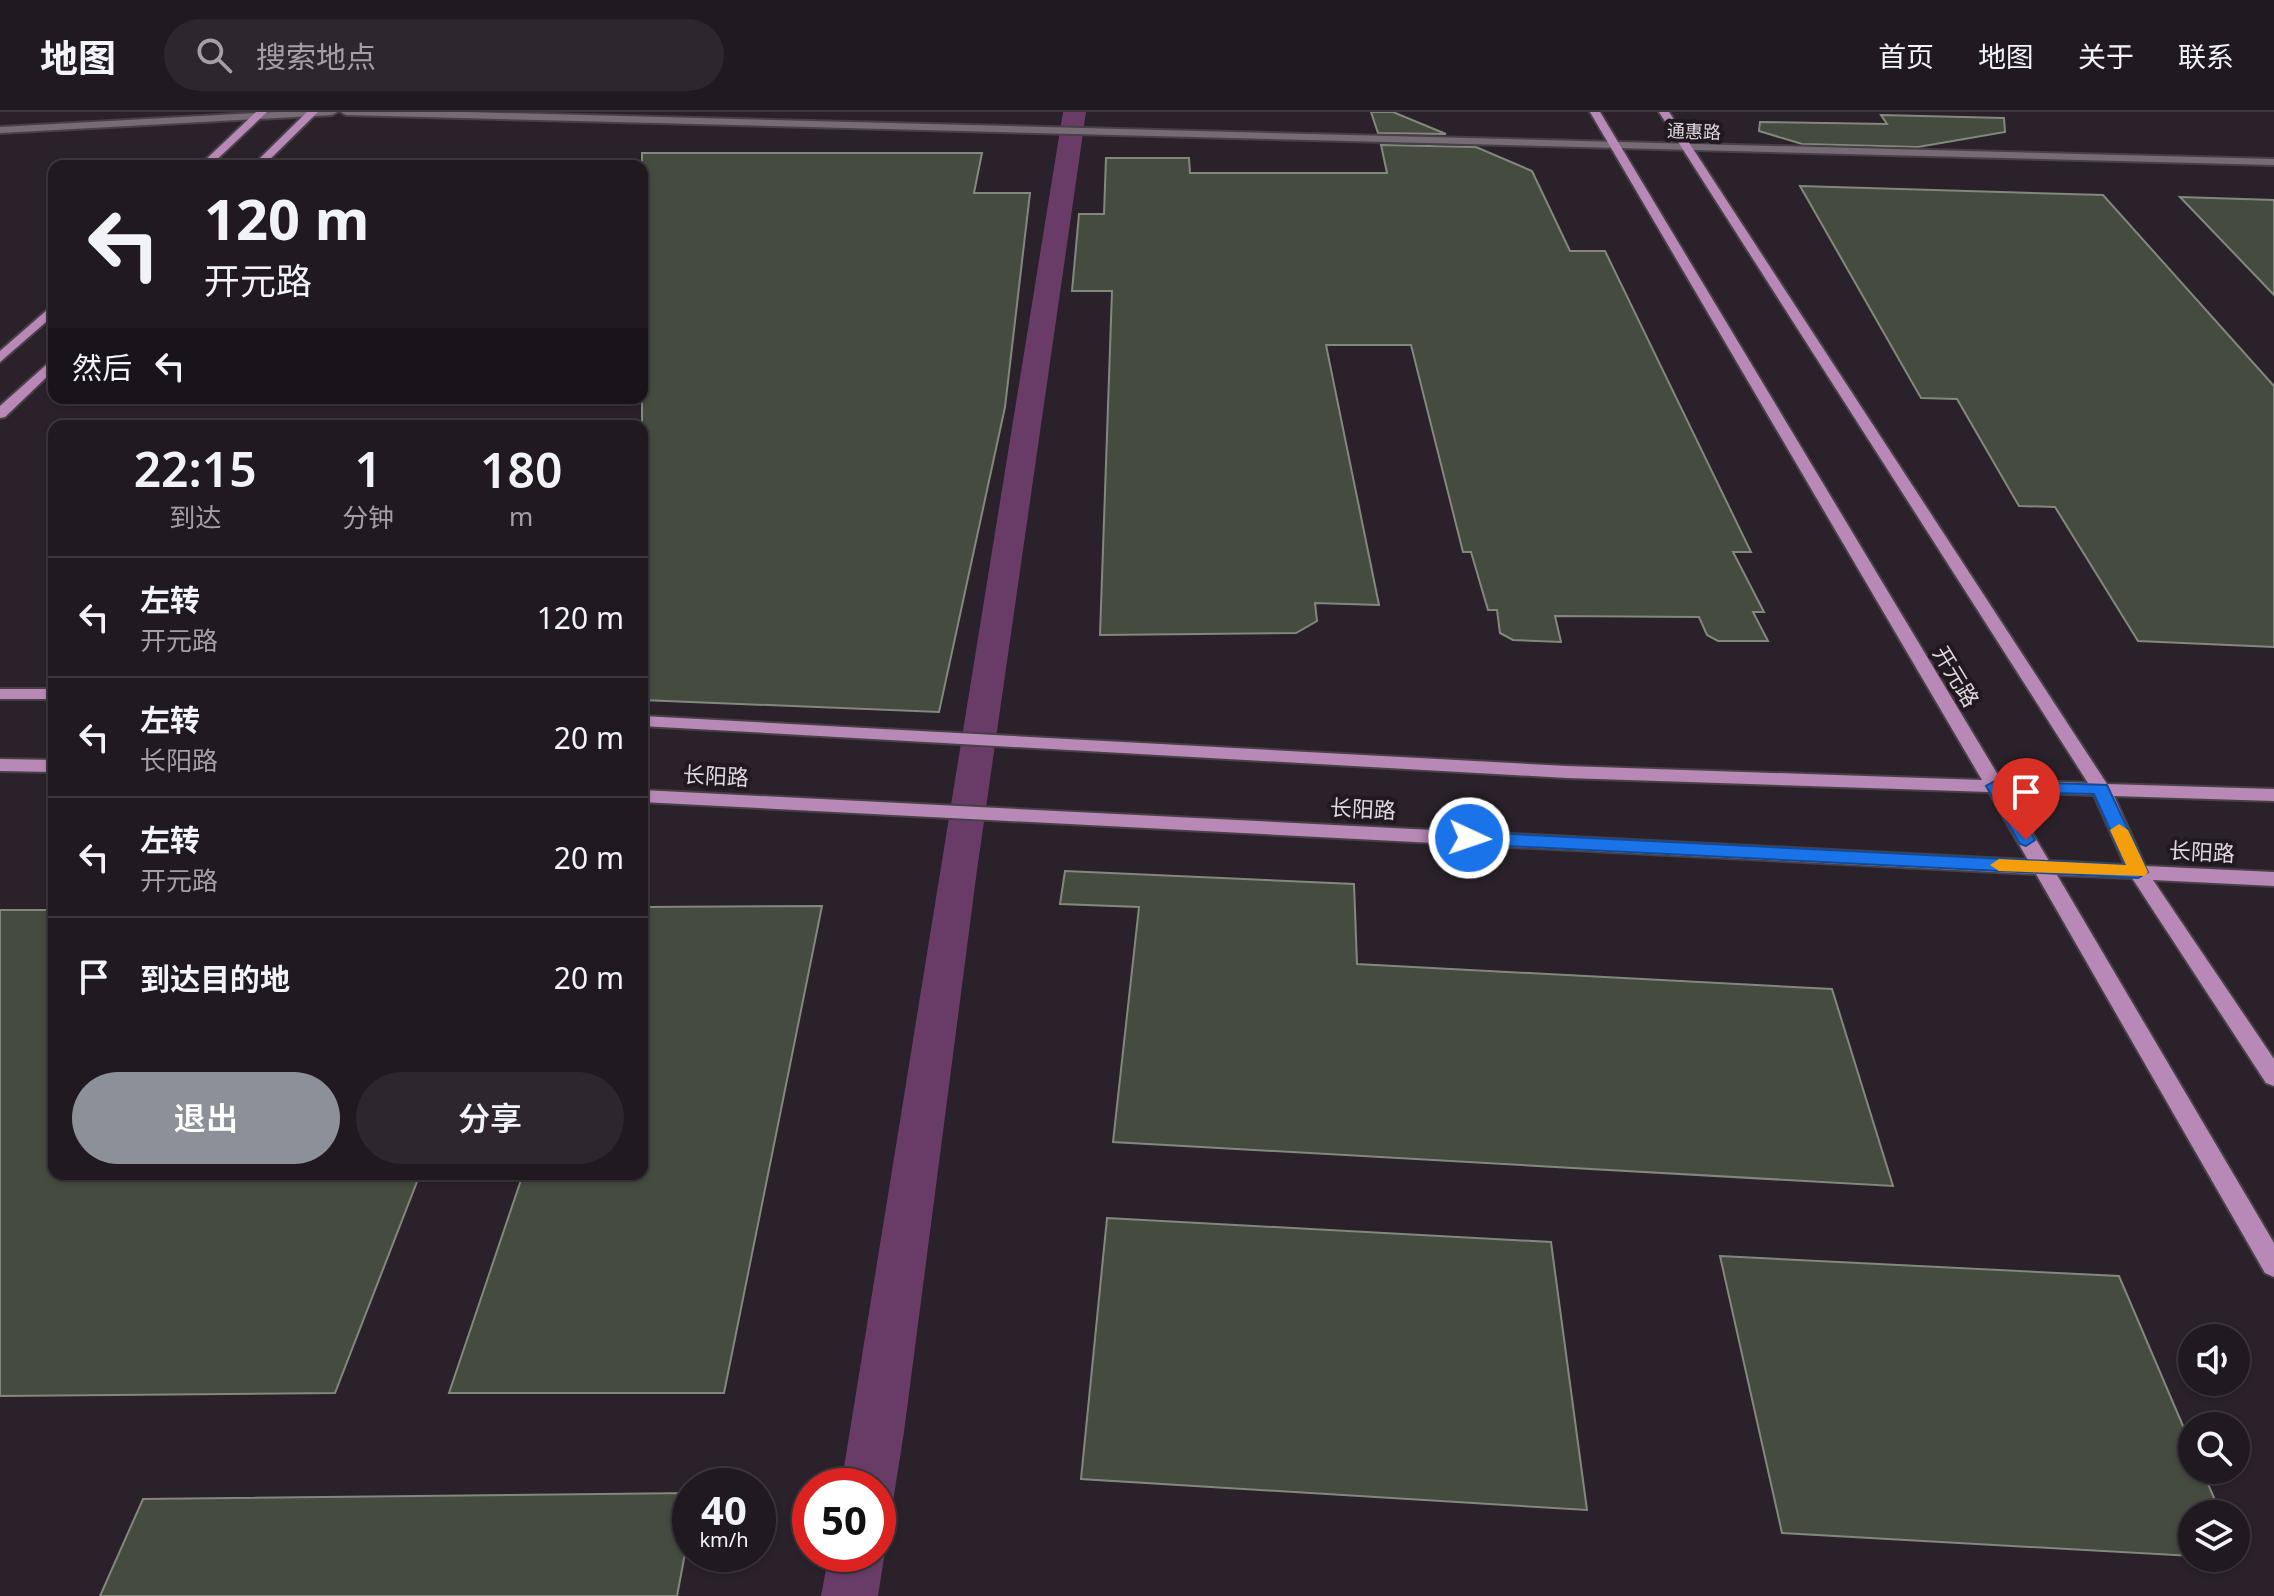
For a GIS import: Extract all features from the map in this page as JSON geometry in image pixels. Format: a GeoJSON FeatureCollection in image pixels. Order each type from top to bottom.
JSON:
{"type":"FeatureCollection","features":[{"type":"Feature","properties":{"kind":"main road"},"geometry":{"type":"LineString","coordinates":[[263,160],[312,112]]}},
{"type":"Feature","properties":{"kind":"main road","name":"开元路"},"geometry":{"type":"LineString","coordinates":[[1595,112],[1995,786],[2274,1266]]}},
{"type":"Feature","properties":{"kind":"main road"},"geometry":{"type":"LineString","coordinates":[[1664,112],[2101,789],[2138,872],[2274,1077]]}},
{"type":"Feature","properties":{"kind":"main road"},"geometry":{"type":"LineString","coordinates":[[210,160],[260,114]]}},
{"type":"Feature","properties":{"kind":"main road"},"geometry":{"type":"LineString","coordinates":[[0,358],[48,314]]}},
{"type":"Feature","properties":{"kind":"main road"},"geometry":{"type":"LineString","coordinates":[[0,414],[48,368]]}},
{"type":"Feature","properties":{"kind":"main road"},"geometry":{"type":"LineString","coordinates":[[1,693],[48,694]]}},
{"type":"Feature","properties":{"kind":"main road"},"geometry":{"type":"LineString","coordinates":[[648,721],[1567,772],[2274,795]]}},
{"type":"Feature","properties":{"kind":"main road"},"geometry":{"type":"LineString","coordinates":[[0,765],[48,766]]}},
{"type":"Feature","properties":{"kind":"main road","name":"长阳路"},"geometry":{"type":"LineString","coordinates":[[648,796],[2274,879]]}},
{"type":"Feature","properties":{"kind":"street"},"geometry":{"type":"LineString","coordinates":[[0,130],[332,112]]}},
{"type":"Feature","properties":{"kind":"street","name":"通惠路"},"geometry":{"type":"LineString","coordinates":[[346,112],[2274,162]]}},
{"type":"Feature","properties":{"kind":"shaded area"},"geometry":{"type":"Polygon","coordinates":[[[1063,112],[1086,112],[977,870],[896,1482],[896,1468],[844,1468],[1063,112]]]}},
{"type":"Feature","properties":{"kind":"shaded area"},"geometry":{"type":"Polygon","coordinates":[[[826,1572],[882,1572],[878,1596],[821,1596],[826,1572]]]}},
{"type":"Feature","properties":{"kind":"building"},"geometry":{"type":"Polygon","coordinates":[[[1371,112],[1393,112],[1446,134],[1378,133],[1371,112]]]}},
{"type":"Feature","properties":{"kind":"building"},"geometry":{"type":"Polygon","coordinates":[[[1881,115],[2004,118],[2005,132],[1918,147],[1802,144],[1759,131],[1760,122],[1887,124],[1881,115]]]}},
{"type":"Feature","properties":{"kind":"building"},"geometry":{"type":"Polygon","coordinates":[[[1381,145],[1476,147],[1532,171],[1570,251],[1605,251],[1751,552],[1733,552],[1764,612],[1753,612],[1768,641],[1718,641],[1707,635],[1699,617],[1555,616],[1561,642],[1513,640],[1500,633],[1497,610],[1488,610],[1471,552],[1463,552],[1411,345],[1326,345],[1379,605],[1315,603],[1317,621],[1296,633],[1100,635],[1112,291],[1072,291],[1079,214],[1104,214],[1106,158],[1189,158],[1190,173],[1387,173],[1381,145]]]}},
{"type":"Feature","properties":{"kind":"building"},"geometry":{"type":"Polygon","coordinates":[[[642,153],[982,153],[974,193],[1030,193],[1005,407],[939,712],[648,700],[648,420],[642,420],[642,404],[648,404],[648,160],[642,160],[642,153]]]}},
{"type":"Feature","properties":{"kind":"building"},"geometry":{"type":"Polygon","coordinates":[[[1800,186],[2103,195],[2274,386],[2274,647],[2138,641],[2055,507],[2019,506],[1957,399],[1921,398],[1800,186]]]}},
{"type":"Feature","properties":{"kind":"building"},"geometry":{"type":"Polygon","coordinates":[[[2180,197],[2274,200],[2274,295],[2180,197]]]}},
{"type":"Feature","properties":{"kind":"building"},"geometry":{"type":"Polygon","coordinates":[[[1065,871],[1354,884],[1357,964],[1832,989],[1893,1186],[1113,1142],[1139,907],[1060,904],[1065,871]]]}},
{"type":"Feature","properties":{"kind":"building"},"geometry":{"type":"Polygon","coordinates":[[[822,906],[724,1393],[449,1393],[521,1180],[648,1180],[648,907],[822,906]]]}},
{"type":"Feature","properties":{"kind":"building"},"geometry":{"type":"Polygon","coordinates":[[[0,910],[48,910],[48,1180],[418,1180],[335,1393],[0,1396],[0,910]]]}},
{"type":"Feature","properties":{"kind":"building"},"geometry":{"type":"Polygon","coordinates":[[[1107,1218],[1551,1242],[1587,1510],[1081,1479],[1107,1218]]]}},
{"type":"Feature","properties":{"kind":"building"},"geometry":{"type":"Polygon","coordinates":[[[1720,1256],[2119,1276],[2178,1414],[2178,1484],[2208,1484],[2215,1500],[2178,1500],[2178,1555],[1782,1533],[1720,1256]]]}},
{"type":"Feature","properties":{"kind":"building"},"geometry":{"type":"Polygon","coordinates":[[[672,1493],[672,1572],[682,1572],[677,1596],[100,1596],[143,1499],[672,1493]]]}},
{"type":"Feature","properties":{"kind":"slow traffic"},"geometry":{"type":"LineString","coordinates":[[1999,865],[2138,872],[2119,830]]}},
{"type":"Feature","properties":{"kind":"route"},"geometry":{"type":"LineString","coordinates":[[1469,838],[2138,872],[2101,789],[1995,786],[2026,840]]}}]}
